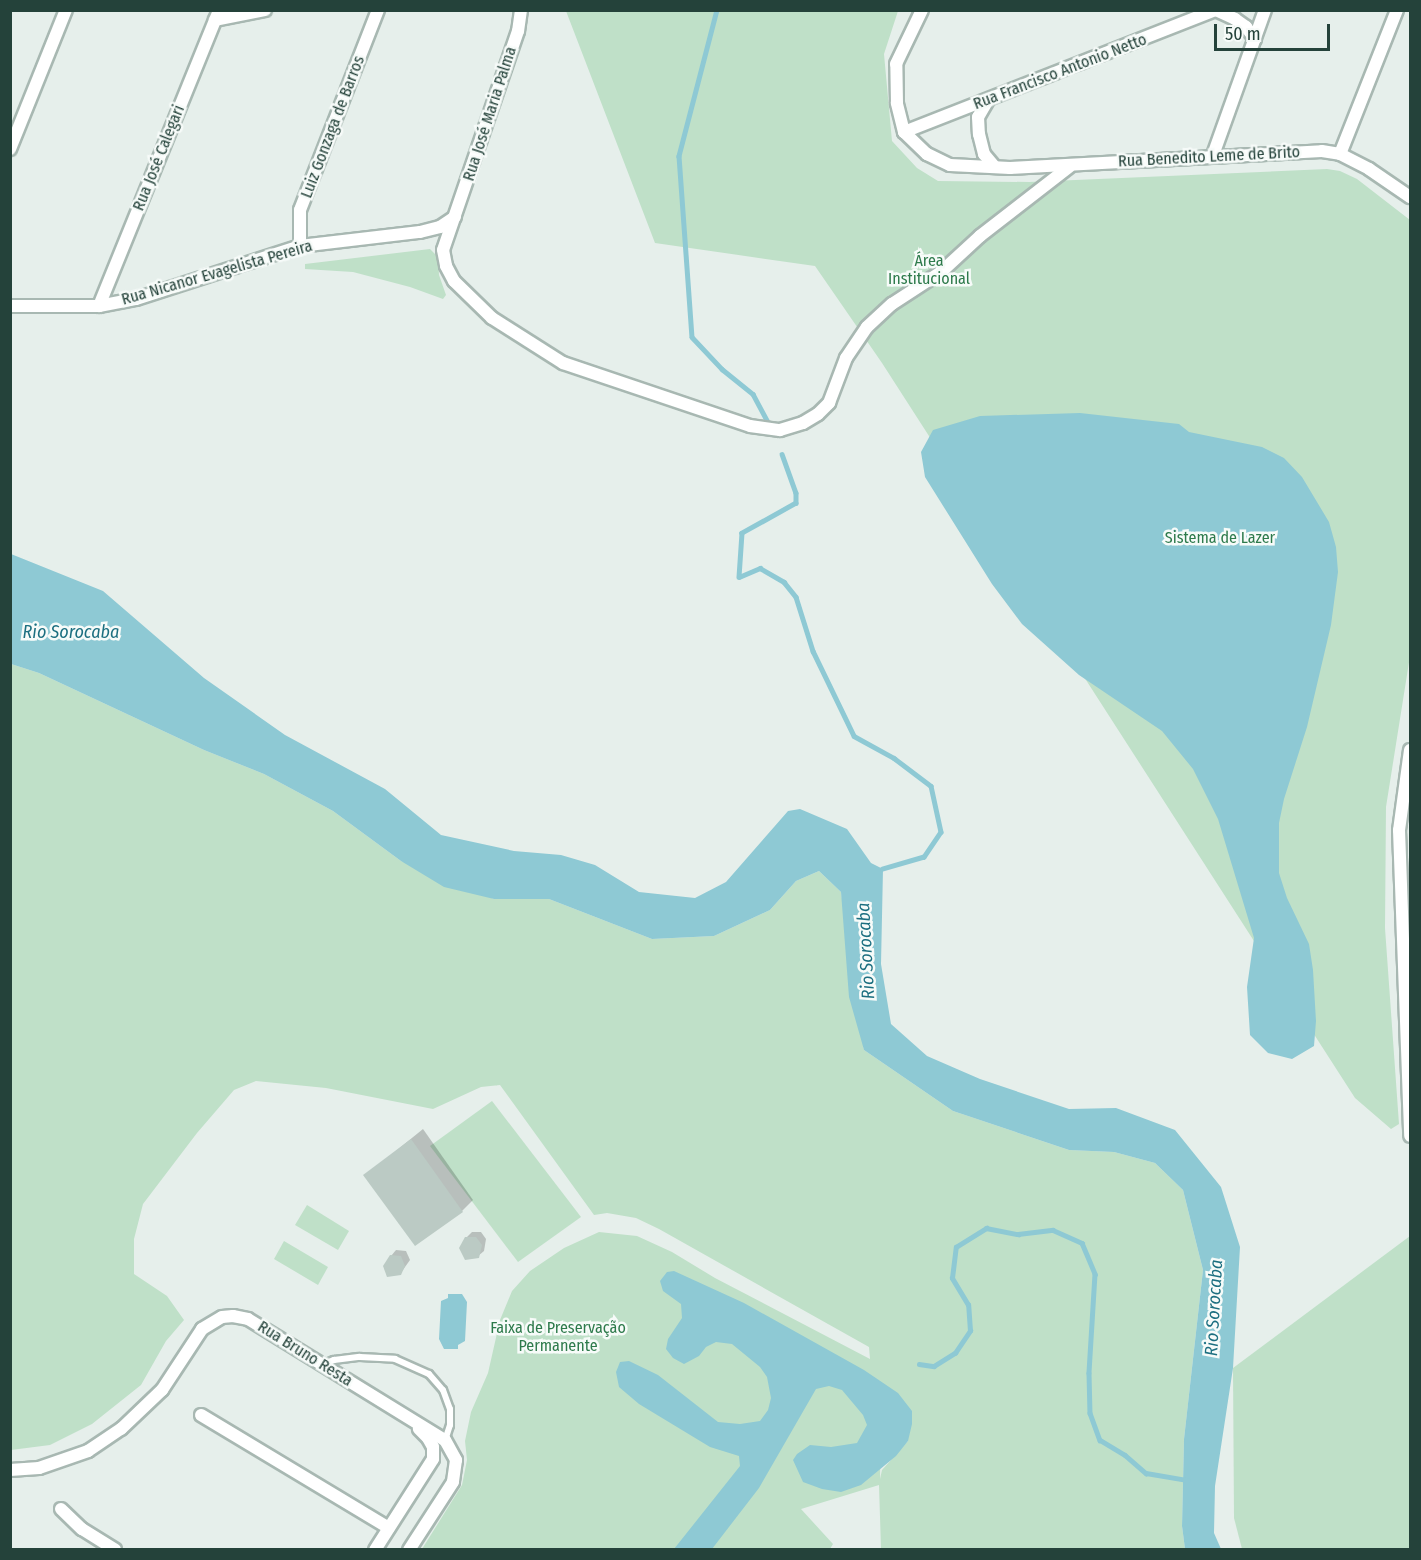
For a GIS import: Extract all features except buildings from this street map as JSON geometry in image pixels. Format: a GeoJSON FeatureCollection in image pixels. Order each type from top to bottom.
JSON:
{"type":"FeatureCollection","features":[{"type":"Feature","properties":{"kind":"street"},"geometry":{"type":"LineString","coordinates":[[10,149],[66,10]]}},
{"type":"Feature","properties":{"kind":"street"},"geometry":{"type":"LineString","coordinates":[[217,15],[265,10]]}},
{"type":"Feature","properties":{"kind":"street","name":"Luiz Gonzaga de Barros"},"geometry":{"type":"LineString","coordinates":[[300,246],[300,210],[378,10]]}},
{"type":"Feature","properties":{"kind":"street","name":"Rua José Maria Palma"},"geometry":{"type":"LineString","coordinates":[[521,10],[518,31],[443,250],[446,266],[454,281],[492,318],[562,363],[750,426],[780,430],[803,423],[829,403],[846,358],[867,327],[892,304],[941,272],[980,236],[1069,167]]}},
{"type":"Feature","properties":{"kind":"street"},"geometry":{"type":"LineString","coordinates":[[904,132],[897,103],[896,64],[922,10]]}},
{"type":"Feature","properties":{"kind":"street"},"geometry":{"type":"LineString","coordinates":[[1216,10],[1240,23],[1255,39]]}},
{"type":"Feature","properties":{"kind":"street","name":"Rua Francisco Antonio Netto"},"geometry":{"type":"LineString","coordinates":[[904,132],[1216,10]]}},
{"type":"Feature","properties":{"kind":"street"},"geometry":{"type":"LineString","coordinates":[[1213,155],[1265,10]]}},
{"type":"Feature","properties":{"kind":"street"},"geometry":{"type":"LineString","coordinates":[[1340,154],[1397,10]]}},
{"type":"Feature","properties":{"kind":"street","name":"Rua José Calegari"},"geometry":{"type":"LineString","coordinates":[[99,306],[217,15]]}},
{"type":"Feature","properties":{"kind":"street"},"geometry":{"type":"LineString","coordinates":[[988,100],[978,117],[979,134],[984,154],[994,167]]}},
{"type":"Feature","properties":{"kind":"street","name":"Rua Benedito Leme de Brito"},"geometry":{"type":"LineString","coordinates":[[904,132],[927,154],[950,165],[1069,167],[1213,155],[1322,151],[1340,154],[1369,169],[1410,197]]}},
{"type":"Feature","properties":{"kind":"street","name":"Rua Nicanor Evagelista Pereira"},"geometry":{"type":"LineString","coordinates":[[10,306],[99,306],[136,299],[300,246],[420,232],[440,227],[456,217]]}},
{"type":"Feature","properties":{"kind":"street"},"geometry":{"type":"LineString","coordinates":[[1410,750],[1407,799],[1399,830],[1406,941],[1410,1136]]}},
{"type":"Feature","properties":{"kind":"street","name":"Rua Bruno Resta"},"geometry":{"type":"LineString","coordinates":[[10,1470],[39,1468],[88,1451],[121,1429],[162,1390],[202,1329],[222,1317],[233,1316],[248,1319],[402,1414]]}},
{"type":"Feature","properties":{"kind":"street"},"geometry":{"type":"LineString","coordinates":[[402,1414],[445,1440],[456,1460],[453,1482],[409,1550]]}},
{"type":"Feature","properties":{"kind":"street"},"geometry":{"type":"LineString","coordinates":[[375,1550],[433,1459],[433,1448],[428,1438],[402,1414]]}},
{"type":"Feature","properties":{"kind":"street"},"geometry":{"type":"LineString","coordinates":[[201,1415],[389,1528]]}},
{"type":"Feature","properties":{"kind":"street"},"geometry":{"type":"LineString","coordinates":[[62,1509],[82,1529],[115,1550]]}},
{"type":"Feature","properties":{"kind":"lane"},"geometry":{"type":"LineString","coordinates":[[323,1365],[334,1360],[360,1356],[394,1359],[429,1374],[443,1390],[450,1409],[450,1425],[445,1440]]}},
{"type":"Feature","properties":{"kind":"green space","name":"Sistema de Lazer"},"geometry":{"type":"Polygon","coordinates":[[[566,11],[898,11],[884,54],[892,141],[917,168],[938,181],[1029,182],[1327,169],[1340,171],[1357,179],[1410,220],[1410,656],[1386,807],[1385,928],[1399,1124],[1391,1129],[1355,1098],[882,363],[815,266],[655,243],[566,11]]]}},
{"type":"Feature","properties":{"kind":"green space"},"geometry":{"type":"Polygon","coordinates":[[[430,249],[438,257],[439,275],[446,295],[443,299],[410,287],[353,272],[305,269],[305,264],[430,249]]]}},
{"type":"Feature","properties":{"kind":"green space","name":"Faixa de Preservação Permanente"},"geometry":{"type":"Polygon","coordinates":[[[11,664],[39,673],[204,750],[264,774],[333,811],[401,861],[494,899],[549,899],[652,939],[714,936],[770,910],[796,881],[819,871],[841,892],[864,1050],[953,1111],[1069,1150],[1114,1152],[1155,1163],[1183,1190],[1203,1270],[1184,1439],[1182,1526],[1185,1549],[881,1549],[879,1485],[801,1509],[833,1544],[830,1549],[422,1549],[462,1485],[467,1460],[465,1441],[471,1412],[488,1373],[500,1320],[512,1291],[530,1271],[564,1248],[599,1232],[637,1236],[672,1252],[715,1278],[870,1359],[869,1347],[659,1229],[636,1218],[607,1213],[594,1215],[500,1085],[481,1087],[433,1109],[326,1088],[256,1081],[234,1090],[197,1133],[143,1204],[134,1239],[134,1274],[167,1296],[184,1320],[166,1341],[141,1385],[92,1424],[50,1445],[11,1450],[11,664]],[[881,1419],[880,1479],[882,1470],[908,1441],[881,1419]]]}},
{"type":"Feature","properties":{"kind":"green space"},"geometry":{"type":"Polygon","coordinates":[[[492,1101],[581,1217],[518,1262],[430,1146],[492,1101]]]}},
{"type":"Feature","properties":{"kind":"green space"},"geometry":{"type":"Polygon","coordinates":[[[307,1205],[349,1231],[338,1250],[295,1225],[307,1205]]]}},
{"type":"Feature","properties":{"kind":"green space"},"geometry":{"type":"Polygon","coordinates":[[[1410,1236],[1410,1549],[1242,1549],[1234,1518],[1233,1368],[1410,1236]]]}},
{"type":"Feature","properties":{"kind":"green space"},"geometry":{"type":"Polygon","coordinates":[[[284,1241],[328,1267],[318,1285],[274,1259],[284,1241]]]}},
{"type":"Feature","properties":{"kind":"water"},"geometry":{"type":"Polygon","coordinates":[[[1080,413],[1179,424],[1189,432],[1262,447],[1284,458],[1302,477],[1329,522],[1336,547],[1338,572],[1331,625],[1307,727],[1284,799],[1279,823],[1279,873],[1287,898],[1309,944],[1316,1021],[1314,1046],[1292,1059],[1268,1053],[1250,1035],[1247,987],[1254,938],[1218,819],[1193,769],[1162,731],[1079,675],[1022,624],[992,584],[925,477],[921,452],[933,430],[980,416],[1080,413]]]}},
{"type":"Feature","properties":{"kind":"water","name":"Rio Sorocaba"},"geometry":{"type":"Polygon","coordinates":[[[11,554],[103,591],[204,678],[285,735],[385,789],[441,835],[514,851],[561,855],[595,865],[639,892],[695,898],[726,882],[788,811],[800,809],[847,829],[871,863],[883,869],[881,964],[891,1024],[927,1056],[980,1079],[1069,1109],[1116,1108],[1175,1130],[1221,1187],[1240,1247],[1233,1368],[1215,1486],[1214,1533],[1221,1549],[1185,1549],[1182,1526],[1184,1439],[1203,1270],[1183,1190],[1155,1163],[1114,1152],[1069,1150],[953,1111],[864,1050],[849,997],[841,892],[819,871],[796,881],[770,910],[714,936],[652,939],[549,899],[494,899],[444,887],[401,861],[333,811],[264,774],[204,750],[39,673],[11,664],[11,554]]]}},
{"type":"Feature","properties":{"kind":"water"},"geometry":{"type":"Polygon","coordinates":[[[674,1271],[744,1303],[864,1370],[898,1393],[912,1411],[908,1441],[896,1456],[861,1485],[841,1492],[822,1489],[803,1482],[793,1460],[797,1454],[810,1445],[831,1447],[857,1443],[867,1425],[863,1415],[842,1390],[829,1386],[816,1389],[759,1488],[712,1549],[674,1549],[740,1466],[739,1456],[710,1447],[639,1404],[619,1387],[616,1372],[620,1362],[629,1361],[658,1375],[718,1422],[740,1424],[760,1421],[768,1410],[771,1398],[767,1377],[760,1367],[732,1344],[716,1342],[706,1347],[699,1356],[684,1364],[673,1358],[666,1349],[668,1339],[682,1318],[681,1304],[663,1291],[660,1281],[667,1272],[674,1271]]]}},
{"type":"Feature","properties":{"kind":"water"},"geometry":{"type":"Polygon","coordinates":[[[448,1294],[462,1294],[467,1302],[465,1341],[458,1345],[458,1349],[444,1349],[439,1339],[441,1301],[448,1298],[448,1294]]]}},
{"type":"Feature","properties":{"kind":"waterway"},"geometry":{"type":"LineString","coordinates":[[717,10],[679,156],[692,337],[722,369],[753,394],[767,420]]}},
{"type":"Feature","properties":{"kind":"waterway"},"geometry":{"type":"LineString","coordinates":[[782,454],[796,493],[796,503],[742,533],[739,577],[760,568],[784,582],[796,597],[813,651],[854,736],[894,758],[931,786],[941,832],[924,857],[883,869]]}},
{"type":"Feature","properties":{"kind":"waterway"},"geometry":{"type":"LineString","coordinates":[[919,1364],[934,1366],[955,1353],[970,1331],[968,1305],[952,1278],[956,1247],[986,1228],[1018,1234],[1053,1230],[1082,1243],[1095,1274],[1089,1373],[1090,1413],[1100,1440],[1125,1455],[1146,1473],[1187,1480]]}},
{"type":"Feature","properties":{"kind":"park label","name":"Área Institucional"},"geometry":{"type":"Point","coordinates":[929,270]}}]}
